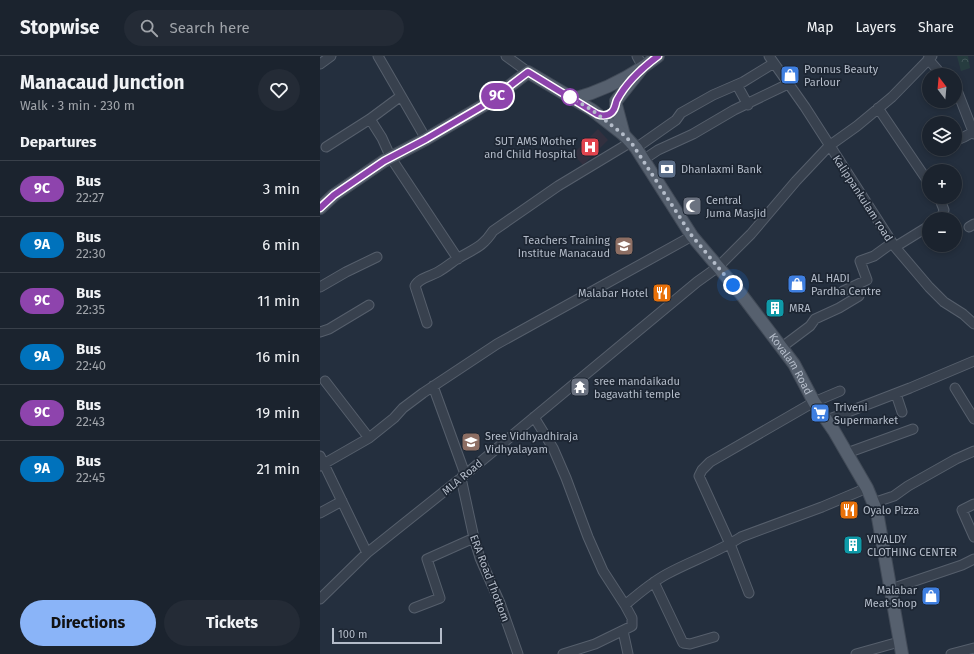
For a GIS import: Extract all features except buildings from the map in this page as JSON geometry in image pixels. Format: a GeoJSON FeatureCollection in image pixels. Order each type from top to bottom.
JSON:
{"type":"FeatureCollection","features":[{"type":"Feature","properties":{"kind":"main road"},"geometry":{"type":"LineString","coordinates":[[573,99],[586,96],[621,81],[658,56]]}},
{"type":"Feature","properties":{"kind":"main road"},"geometry":{"type":"LineString","coordinates":[[320,208],[334,195],[384,161],[426,139],[486,104],[528,72],[595,112],[605,115],[609,114],[614,108],[616,103],[643,67]]}},
{"type":"Feature","properties":{"kind":"main road"},"geometry":{"type":"LineString","coordinates":[[616,103],[612,93],[600,90],[591,96],[590,100],[590,106],[595,112],[630,142]]}},
{"type":"Feature","properties":{"kind":"main road","name":"Kovalam Road"},"geometry":{"type":"LineString","coordinates":[[616,103],[630,142],[692,236],[782,346],[794,364],[814,402],[827,420],[867,488],[877,512],[902,654]]}},
{"type":"Feature","properties":{"kind":"street"},"geometry":{"type":"LineString","coordinates":[[320,64],[331,56]]}},
{"type":"Feature","properties":{"kind":"street"},"geometry":{"type":"LineString","coordinates":[[378,56],[426,139]]}},
{"type":"Feature","properties":{"kind":"street"},"geometry":{"type":"LineString","coordinates":[[506,56],[528,72]]}},
{"type":"Feature","properties":{"kind":"street"},"geometry":{"type":"LineString","coordinates":[[637,56],[643,67]]}},
{"type":"Feature","properties":{"kind":"street"},"geometry":{"type":"LineString","coordinates":[[930,58],[937,68]]}},
{"type":"Feature","properties":{"kind":"street","name":"MLA Road"},"geometry":{"type":"LineString","coordinates":[[320,599],[367,553],[463,476],[697,282],[718,267],[751,234],[796,181],[829,146],[858,126],[892,97],[930,58]]}},
{"type":"Feature","properties":{"kind":"street"},"geometry":{"type":"LineString","coordinates":[[427,323],[415,286],[417,282],[440,271],[480,247],[488,240],[493,231],[558,186],[630,142],[676,120],[681,113],[713,95],[737,85],[772,60]]}},
{"type":"Feature","properties":{"kind":"street","name":"Kalippankulam road"},"geometry":{"type":"LineString","coordinates":[[772,60],[894,245],[929,287],[944,302],[972,320]]}},
{"type":"Feature","properties":{"kind":"street"},"geometry":{"type":"LineString","coordinates":[[643,160],[658,150],[693,134],[734,110],[748,105],[788,84]]}},
{"type":"Feature","properties":{"kind":"street"},"geometry":{"type":"LineString","coordinates":[[737,85],[748,105]]}},
{"type":"Feature","properties":{"kind":"street"},"geometry":{"type":"LineString","coordinates":[[326,147],[370,119],[401,96]]}},
{"type":"Feature","properties":{"kind":"street"},"geometry":{"type":"LineString","coordinates":[[962,104],[973,133],[962,138]]}},
{"type":"Feature","properties":{"kind":"street"},"geometry":{"type":"LineString","coordinates":[[878,108],[922,172]]}},
{"type":"Feature","properties":{"kind":"street"},"geometry":{"type":"LineString","coordinates":[[370,119],[382,138],[391,158],[458,259]]}},
{"type":"Feature","properties":{"kind":"street"},"geometry":{"type":"LineString","coordinates":[[843,291],[867,280],[860,261],[874,256],[922,230]]}},
{"type":"Feature","properties":{"kind":"street"},"geometry":{"type":"LineString","coordinates":[[367,553],[321,462],[369,438],[394,418],[403,408],[433,386],[515,333],[692,236]]}},
{"type":"Feature","properties":{"kind":"street"},"geometry":{"type":"LineString","coordinates":[[320,287],[377,257]]}},
{"type":"Feature","properties":{"kind":"street"},"geometry":{"type":"LineString","coordinates":[[782,346],[810,326],[815,319],[839,308],[859,296]]}},
{"type":"Feature","properties":{"kind":"street"},"geometry":{"type":"LineString","coordinates":[[320,332],[329,329],[369,305]]}},
{"type":"Feature","properties":{"kind":"street"},"geometry":{"type":"LineString","coordinates":[[827,420],[896,394],[974,361]]}},
{"type":"Feature","properties":{"kind":"street"},"geometry":{"type":"LineString","coordinates":[[326,380],[369,438]]}},
{"type":"Feature","properties":{"kind":"street","name":"ERA Road Thottom"},"geometry":{"type":"LineString","coordinates":[[433,386],[463,476],[474,538],[480,558],[500,603],[518,654]]}},
{"type":"Feature","properties":{"kind":"street"},"geometry":{"type":"LineString","coordinates":[[955,388],[974,419]]}},
{"type":"Feature","properties":{"kind":"street"},"geometry":{"type":"LineString","coordinates":[[750,593],[700,476],[702,470],[710,462],[814,402],[840,391]]}},
{"type":"Feature","properties":{"kind":"street"},"geometry":{"type":"LineString","coordinates":[[896,394],[902,412]]}},
{"type":"Feature","properties":{"kind":"street"},"geometry":{"type":"LineString","coordinates":[[534,417],[553,448],[603,571],[632,618],[632,626],[623,631],[595,644],[564,654]]}},
{"type":"Feature","properties":{"kind":"street"},"geometry":{"type":"LineString","coordinates":[[847,453],[913,428]]}},
{"type":"Feature","properties":{"kind":"street"},"geometry":{"type":"LineString","coordinates":[[873,503],[894,496],[908,486],[956,459],[974,451]]}},
{"type":"Feature","properties":{"kind":"street"},"geometry":{"type":"LineString","coordinates":[[625,605],[654,582],[667,574],[730,544],[741,537],[822,507],[867,488]]}},
{"type":"Feature","properties":{"kind":"street"},"geometry":{"type":"LineString","coordinates":[[320,513],[342,501]]}},
{"type":"Feature","properties":{"kind":"street"},"geometry":{"type":"LineString","coordinates":[[974,504],[962,510],[974,537]]}},
{"type":"Feature","properties":{"kind":"street"},"geometry":{"type":"LineString","coordinates":[[414,608],[440,598],[427,559],[474,538]]}},
{"type":"Feature","properties":{"kind":"street"},"geometry":{"type":"LineString","coordinates":[[891,589],[974,560]]}},
{"type":"Feature","properties":{"kind":"street"},"geometry":{"type":"LineString","coordinates":[[654,582],[683,643],[690,644],[714,638]]}},
{"type":"Feature","properties":{"kind":"street"},"geometry":{"type":"LineString","coordinates":[[623,631],[628,654]]}},
{"type":"Feature","properties":{"kind":"street"},"geometry":{"type":"LineString","coordinates":[[856,654],[899,642]]}},
{"type":"Feature","properties":{"kind":"street"},"geometry":{"type":"LineString","coordinates":[[951,654],[974,648]]}},
{"type":"Feature","properties":{"kind":"shaded area","name":"SUT AMS Mother and Child Hospital"},"geometry":{"type":"Polygon","coordinates":[[[598,129],[608,140],[583,165],[573,154],[598,129]]]}},
{"type":"Feature","properties":{"kind":"green space"},"geometry":{"type":"Polygon","coordinates":[[[957,56],[968,56],[970,68],[962,71],[962,68],[960,68],[957,56]]]}},
{"type":"Feature","properties":{"kind":"bus line","name":"9C"},"geometry":{"type":"LineString","coordinates":[[320,208],[334,195],[384,161],[460,121],[486,104],[528,72],[597,114],[605,115],[612,112],[616,105],[616,101],[643,67],[658,56]]}},
{"type":"Feature","properties":{"kind":"place","name":"Ponnus Beauty Parlour"},"geometry":{"type":"Point","coordinates":[790,75]}},
{"type":"Feature","properties":{"kind":"place","name":"SUT AMS Mother and Child Hospital"},"geometry":{"type":"Point","coordinates":[590,147]}},
{"type":"Feature","properties":{"kind":"place","name":"Dhanlaxmi Bank"},"geometry":{"type":"Point","coordinates":[667,169]}},
{"type":"Feature","properties":{"kind":"place","name":"Central Juma Masjid"},"geometry":{"type":"Point","coordinates":[692,206]}},
{"type":"Feature","properties":{"kind":"place","name":"Teachers Training Institue Manacaud"},"geometry":{"type":"Point","coordinates":[624,246]}},
{"type":"Feature","properties":{"kind":"place","name":"AL HADI Pardha Centre"},"geometry":{"type":"Point","coordinates":[797,284]}},
{"type":"Feature","properties":{"kind":"place","name":"Malabar Hotel"},"geometry":{"type":"Point","coordinates":[662,293]}},
{"type":"Feature","properties":{"kind":"place","name":"MRA"},"geometry":{"type":"Point","coordinates":[775,308]}},
{"type":"Feature","properties":{"kind":"place","name":"sree mandaikadu bagavathi temple"},"geometry":{"type":"Point","coordinates":[580,387]}},
{"type":"Feature","properties":{"kind":"place","name":"Triveni Supermarket"},"geometry":{"type":"Point","coordinates":[820,413]}},
{"type":"Feature","properties":{"kind":"place","name":"Sree Vidhyadhiraja Vidhyalayam"},"geometry":{"type":"Point","coordinates":[471,442]}},
{"type":"Feature","properties":{"kind":"place","name":"Oyalo Pizza"},"geometry":{"type":"Point","coordinates":[849,510]}},
{"type":"Feature","properties":{"kind":"place","name":"VIVALDY CLOTHING CENTER"},"geometry":{"type":"Point","coordinates":[853,545]}},
{"type":"Feature","properties":{"kind":"place","name":"Malabar Meat Shop"},"geometry":{"type":"Point","coordinates":[931,596]}},
{"type":"Feature","properties":{"kind":"route"},"geometry":{"type":"LineString","coordinates":[[570,97],[592,110],[631,142],[692,236],[733,285]]}}]}
